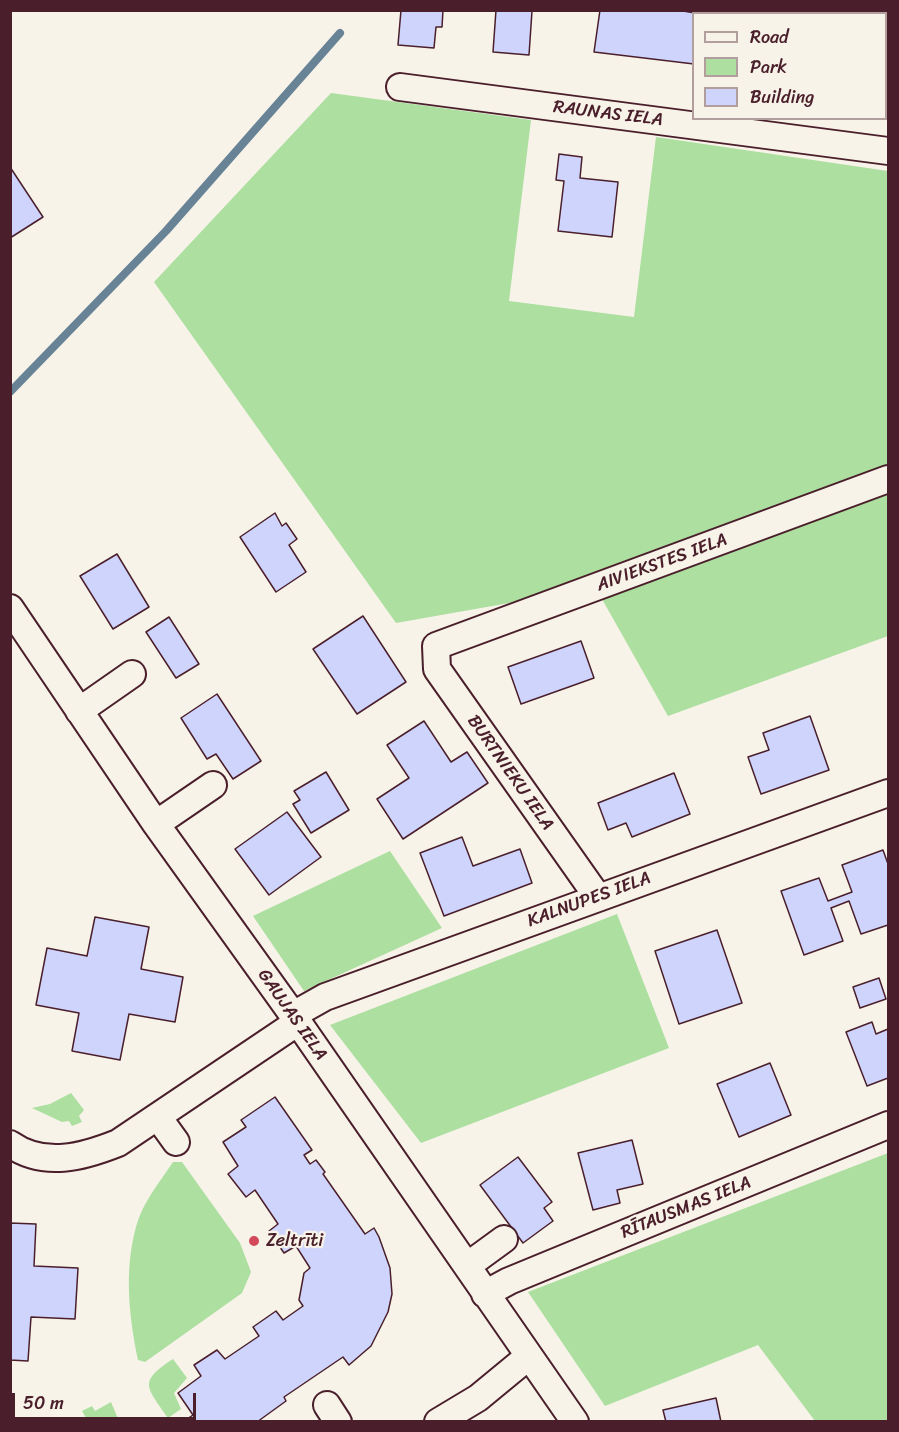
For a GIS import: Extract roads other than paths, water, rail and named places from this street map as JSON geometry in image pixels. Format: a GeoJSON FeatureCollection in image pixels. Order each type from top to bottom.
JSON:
{"type":"FeatureCollection","features":[{"type":"Feature","properties":{"kind":"street","name":"RAUNAS IELA"},"geometry":{"type":"LineString","coordinates":[[400,87],[888,151]]}},
{"type":"Feature","properties":{"kind":"street","name":"AIVIEKSTES IELA"},"geometry":{"type":"LineString","coordinates":[[436,646],[888,479]]}},
{"type":"Feature","properties":{"kind":"street","name":"GAUJAS IELA"},"geometry":{"type":"LineString","coordinates":[[10,608],[156,824],[295,1018],[575,1422]]}},
{"type":"Feature","properties":{"kind":"street","name":"BURTNIEKU IELA"},"geometry":{"type":"LineString","coordinates":[[436,646],[437,669],[597,896]]}},
{"type":"Feature","properties":{"kind":"street"},"geometry":{"type":"LineString","coordinates":[[79,711],[132,675]]}},
{"type":"Feature","properties":{"kind":"street"},"geometry":{"type":"LineString","coordinates":[[156,824],[213,785]]}},
{"type":"Feature","properties":{"kind":"street","name":"KALNUPES IELA"},"geometry":{"type":"LineString","coordinates":[[10,1144],[46,1158],[84,1156],[118,1143],[158,1117],[325,997],[597,896],[888,793]]}},
{"type":"Feature","properties":{"kind":"street"},"geometry":{"type":"LineString","coordinates":[[158,1117],[176,1143]]}},
{"type":"Feature","properties":{"kind":"street","name":"RĪTAUSMAS IELA"},"geometry":{"type":"LineString","coordinates":[[485,1294],[509,1281],[888,1125]]}},
{"type":"Feature","properties":{"kind":"street"},"geometry":{"type":"LineString","coordinates":[[467,1266],[504,1239]]}},
{"type":"Feature","properties":{"kind":"street"},"geometry":{"type":"LineString","coordinates":[[438,1422],[478,1398],[529,1356]]}},
{"type":"Feature","properties":{"kind":"waterway"},"geometry":{"type":"LineString","coordinates":[[10,392],[166,231],[340,33]]}},
{"type":"Feature","properties":{"kind":"place","name":"Zeltrīti"},"geometry":{"type":"Point","coordinates":[254,1241]}}]}
